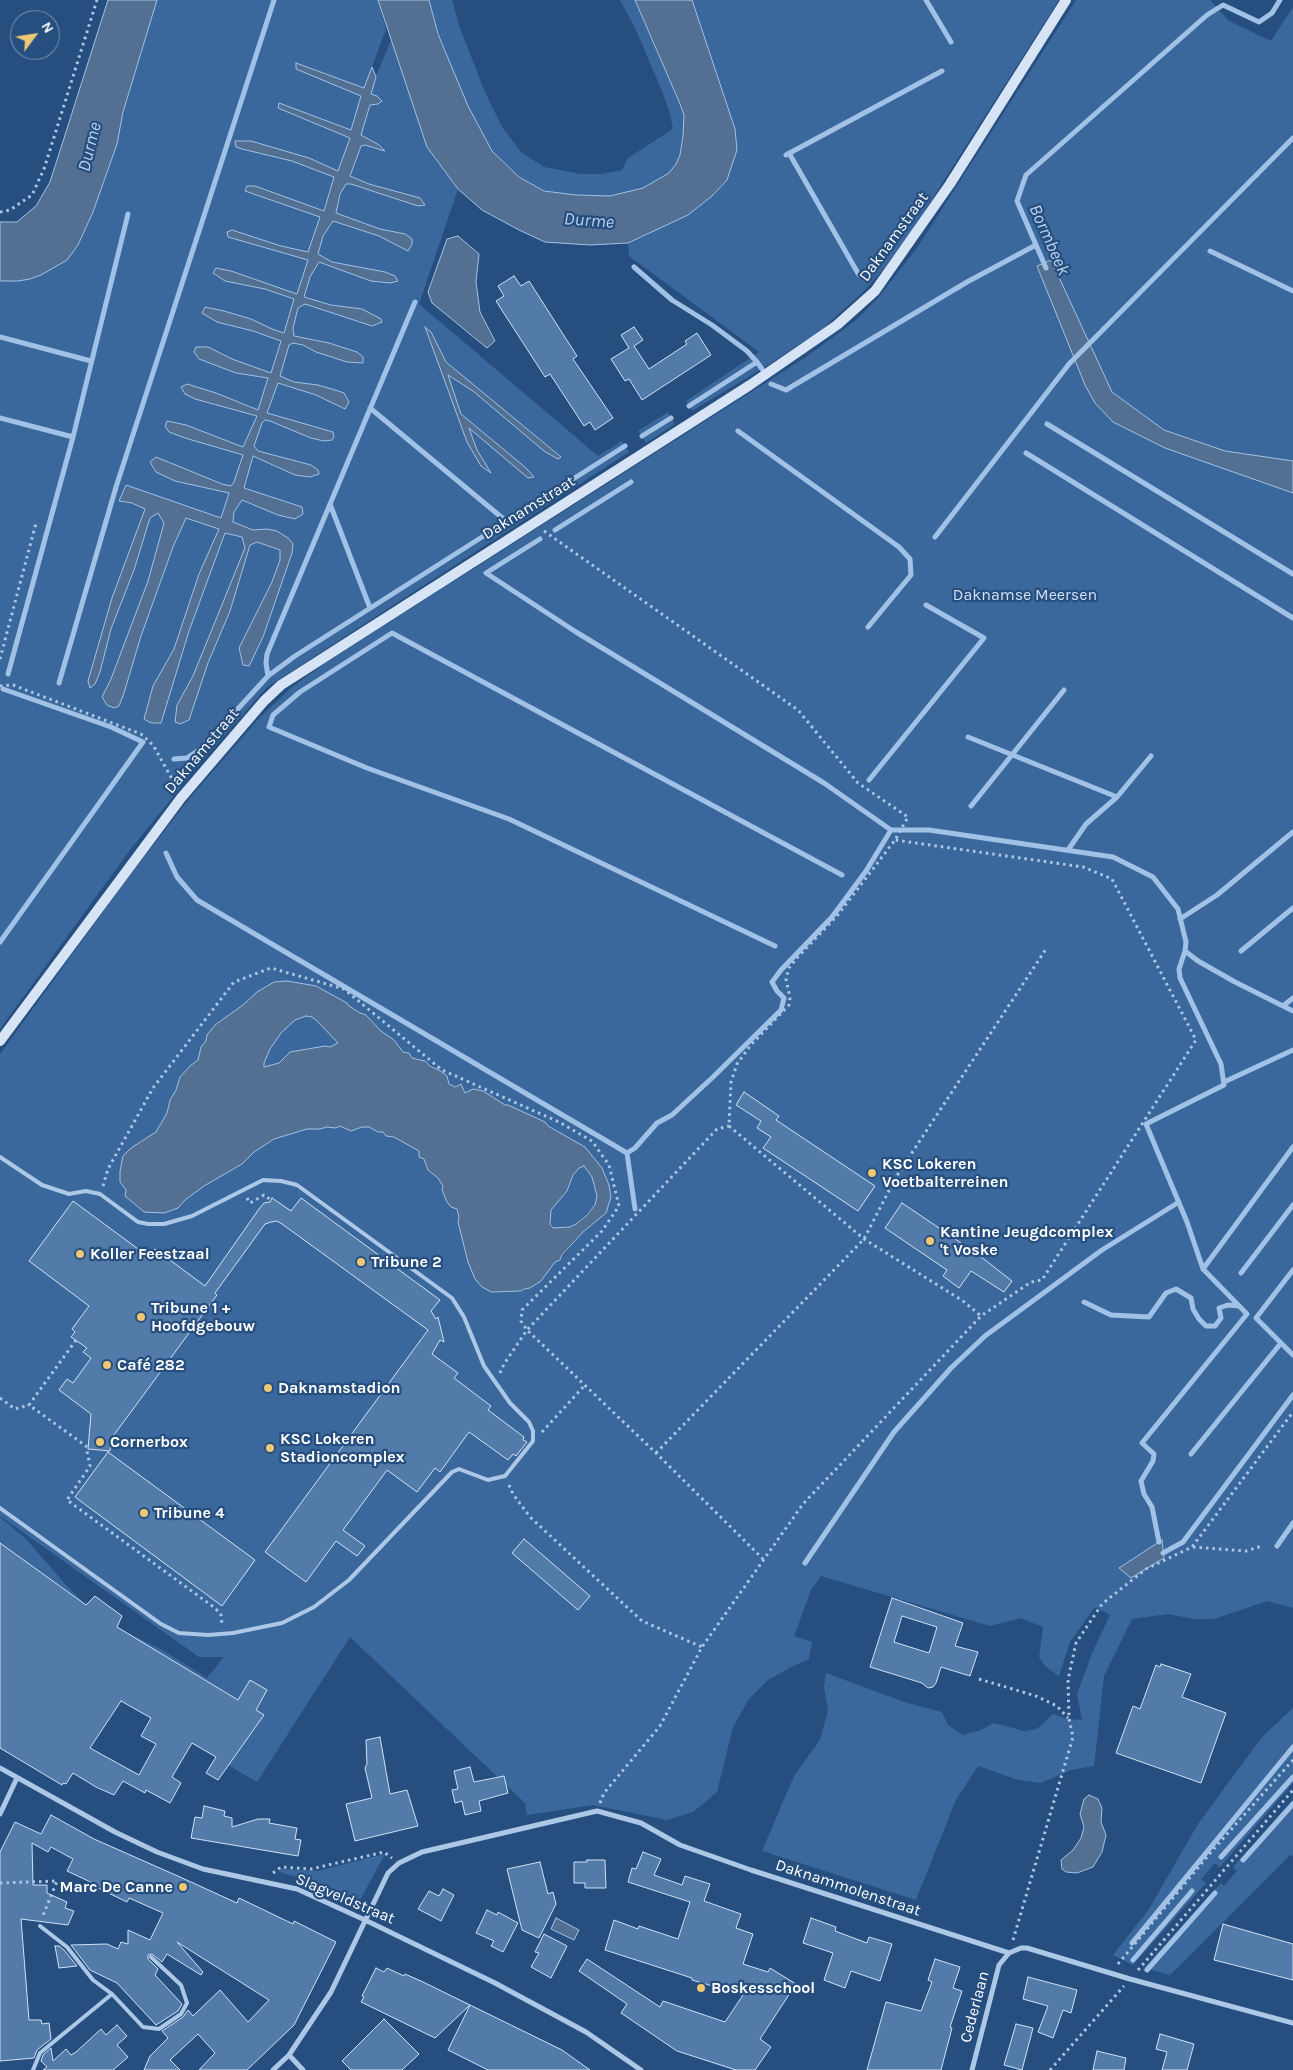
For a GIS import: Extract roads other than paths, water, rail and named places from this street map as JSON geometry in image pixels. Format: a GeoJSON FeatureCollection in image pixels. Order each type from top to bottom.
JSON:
{"type":"FeatureCollection","features":[{"type":"Feature","properties":{"kind":"street","name":"Daknamstraat"},"geometry":{"type":"LineString","coordinates":[[0,1041],[181,798],[264,701],[281,685],[750,385],[837,326],[875,291],[950,184],[1066,0]]}},
{"type":"Feature","properties":{"kind":"street","name":"Slagveldstraat"},"geometry":{"type":"LineString","coordinates":[[0,1768],[115,1832],[157,1852],[203,1869],[297,1889],[365,1920],[495,1983],[586,2032],[641,2070]]}},
{"type":"Feature","properties":{"kind":"street"},"geometry":{"type":"LineString","coordinates":[[0,1814],[17,1778]]}},
{"type":"Feature","properties":{"kind":"street","name":"Daknammolenstraat"},"geometry":{"type":"LineString","coordinates":[[365,1920],[388,1873],[399,1863],[422,1852],[597,1811],[641,1823],[680,1845],[821,1893],[1009,1953],[1017,1949],[1026,1948],[1130,1979],[1293,2023]]}},
{"type":"Feature","properties":{"kind":"street"},"geometry":{"type":"LineString","coordinates":[[273,2070],[289,2056],[331,1992],[365,1920]]}},
{"type":"Feature","properties":{"kind":"street","name":"Cederlaan"},"geometry":{"type":"LineString","coordinates":[[972,2070],[999,1965],[1009,1953]]}},
{"type":"Feature","properties":{"kind":"street"},"geometry":{"type":"LineString","coordinates":[[289,2056],[303,2070]]}},
{"type":"Feature","properties":{"kind":"lane"},"geometry":{"type":"LineString","coordinates":[[0,1157],[42,1185],[69,1194],[86,1191],[100,1194],[138,1222],[164,1224],[192,1216],[263,1180],[281,1181],[297,1185],[452,1298],[464,1317],[484,1366],[496,1385],[510,1403],[529,1422],[534,1431],[533,1441],[505,1476],[488,1480],[459,1469],[452,1472],[335,1592],[282,1623],[257,1630],[224,1634],[179,1633],[160,1624],[0,1508]]}},
{"type":"Feature","properties":{"kind":"lane"},"geometry":{"type":"LineString","coordinates":[[40,1926],[67,1947],[93,1980],[112,1994],[143,2027],[159,2029],[181,2014],[187,2003],[181,1985],[151,1957]]}},
{"type":"Feature","properties":{"kind":"lane"},"geometry":{"type":"LineString","coordinates":[[33,2070],[40,2052],[112,1994]]}},
{"type":"Feature","properties":{"kind":"water","name":"Durme"},"geometry":{"type":"Polygon","coordinates":[[[108,0],[157,0],[123,112],[117,144],[93,212],[78,245],[67,260],[30,279],[0,281],[0,222],[17,222],[36,206],[50,182],[108,0]]]}},
{"type":"Feature","properties":{"kind":"water","name":"Durme"},"geometry":{"type":"Polygon","coordinates":[[[378,0],[429,0],[438,34],[468,106],[492,151],[519,177],[544,191],[576,195],[610,196],[643,188],[669,173],[680,155],[683,136],[684,115],[635,0],[692,0],[735,129],[737,150],[727,180],[712,196],[688,215],[628,243],[590,245],[545,242],[519,230],[482,210],[458,189],[427,147],[378,0]]]}},
{"type":"Feature","properties":{"kind":"water"},"geometry":{"type":"Polygon","coordinates":[[[296,63],[364,88],[372,67],[376,77],[371,94],[377,96],[382,101],[378,104],[370,105],[361,135],[379,145],[385,151],[365,145],[361,146],[350,176],[369,184],[420,198],[425,205],[418,206],[351,184],[346,184],[340,194],[336,213],[380,229],[405,234],[412,239],[412,244],[408,251],[379,236],[333,221],[323,236],[318,254],[332,262],[385,272],[395,276],[398,281],[390,283],[371,281],[319,262],[310,277],[304,297],[331,305],[362,309],[381,319],[382,322],[372,326],[305,304],[298,308],[293,328],[294,336],[329,343],[357,352],[363,357],[363,363],[347,362],[316,352],[303,345],[293,343],[289,345],[280,376],[294,382],[318,385],[344,393],[349,402],[345,409],[316,395],[278,383],[267,413],[333,432],[334,437],[332,440],[324,441],[311,438],[270,421],[265,420],[262,423],[254,446],[258,451],[311,465],[318,470],[319,474],[310,477],[295,475],[253,456],[244,488],[302,507],[303,514],[295,519],[278,515],[242,500],[234,512],[233,522],[253,530],[267,529],[277,531],[288,538],[293,544],[292,553],[263,637],[249,666],[243,665],[239,648],[272,582],[280,560],[280,550],[257,542],[250,545],[230,611],[208,663],[189,720],[180,724],[175,722],[177,705],[193,676],[245,548],[242,537],[225,533],[189,631],[161,723],[151,723],[144,719],[153,686],[174,649],[199,574],[219,529],[186,518],[173,547],[141,636],[124,693],[119,706],[114,708],[107,705],[102,697],[111,679],[148,581],[164,523],[158,513],[150,518],[134,570],[111,629],[100,672],[95,684],[90,688],[88,681],[112,598],[145,509],[132,503],[119,501],[126,485],[221,518],[229,493],[175,481],[156,472],[150,462],[156,457],[222,484],[231,486],[234,482],[243,455],[185,438],[169,432],[165,426],[167,421],[186,425],[243,447],[257,416],[195,399],[185,394],[181,387],[187,384],[216,393],[258,410],[268,378],[236,373],[199,359],[194,352],[196,347],[208,347],[232,359],[271,373],[281,341],[253,331],[217,322],[202,313],[205,307],[224,311],[251,319],[284,333],[294,299],[265,289],[225,281],[213,273],[216,268],[231,271],[297,294],[308,260],[228,237],[227,232],[232,230],[281,246],[308,252],[320,217],[245,191],[247,186],[255,186],[324,211],[334,177],[292,161],[236,147],[235,141],[251,141],[309,158],[338,171],[350,138],[278,108],[279,103],[351,130],[361,96],[296,69],[296,63]]]}},
{"type":"Feature","properties":{"kind":"water"},"geometry":{"type":"Polygon","coordinates":[[[458,236],[479,254],[476,282],[480,312],[495,341],[487,348],[432,303],[428,292],[447,239],[458,236]]]}},
{"type":"Feature","properties":{"kind":"water"},"geometry":{"type":"Polygon","coordinates":[[[1051,260],[1112,392],[1164,430],[1225,451],[1293,461],[1293,493],[1165,448],[1113,422],[1095,403],[1085,385],[1037,266],[1051,260]]]}},
{"type":"Feature","properties":{"kind":"water"},"geometry":{"type":"Polygon","coordinates":[[[425,327],[431,332],[446,362],[561,457],[558,459],[544,451],[473,391],[448,375],[461,414],[526,468],[534,477],[528,478],[469,428],[477,450],[491,473],[481,466],[467,442],[425,327]]]}},
{"type":"Feature","properties":{"kind":"water"},"geometry":{"type":"Polygon","coordinates":[[[287,981],[316,986],[366,1015],[381,1031],[394,1040],[403,1052],[409,1053],[412,1058],[425,1061],[447,1076],[449,1084],[455,1087],[461,1084],[465,1093],[473,1089],[483,1091],[505,1105],[545,1122],[548,1126],[585,1147],[602,1168],[609,1185],[611,1197],[606,1213],[583,1232],[562,1255],[560,1260],[555,1262],[541,1281],[521,1291],[491,1292],[482,1287],[475,1279],[468,1262],[458,1222],[457,1209],[451,1207],[447,1202],[442,1190],[443,1186],[438,1178],[428,1170],[424,1159],[419,1157],[419,1151],[394,1137],[386,1136],[383,1132],[378,1132],[369,1127],[362,1127],[351,1131],[340,1126],[336,1128],[307,1129],[274,1139],[254,1152],[242,1164],[204,1186],[185,1200],[178,1208],[164,1213],[144,1212],[125,1196],[126,1190],[120,1182],[123,1156],[131,1148],[156,1132],[167,1113],[170,1100],[176,1090],[180,1077],[198,1060],[201,1047],[215,1025],[243,1005],[257,992],[274,982],[287,981]],[[306,1016],[295,1020],[281,1033],[270,1049],[264,1067],[279,1063],[290,1052],[325,1046],[330,1047],[338,1043],[317,1021],[312,1017],[306,1016]],[[584,1166],[579,1168],[573,1175],[567,1191],[551,1210],[550,1224],[553,1228],[570,1227],[576,1224],[595,1205],[597,1196],[592,1177],[584,1166]]]}},
{"type":"Feature","properties":{"kind":"water"},"geometry":{"type":"Polygon","coordinates":[[[1162,1540],[1164,1558],[1131,1578],[1119,1568],[1162,1540]]]}},
{"type":"Feature","properties":{"kind":"water"},"geometry":{"type":"Polygon","coordinates":[[[1089,1795],[1098,1799],[1102,1808],[1101,1822],[1106,1835],[1102,1852],[1093,1867],[1077,1873],[1066,1872],[1062,1869],[1061,1860],[1073,1850],[1081,1838],[1084,1827],[1080,1814],[1084,1799],[1089,1795]]]}},
{"type":"Feature","properties":{"kind":"water"},"geometry":{"type":"Polygon","coordinates":[[[556,1918],[579,1930],[574,1940],[551,1929],[556,1918]]]}},
{"type":"Feature","properties":{"kind":"waterway"},"geometry":{"type":"LineString","coordinates":[[59,683],[116,487],[274,0]]}},
{"type":"Feature","properties":{"kind":"waterway"},"geometry":{"type":"LineString","coordinates":[[926,0],[951,42]]}},
{"type":"Feature","properties":{"kind":"waterway","name":"Bormbeek"},"geometry":{"type":"LineString","coordinates":[[1046,268],[1017,201],[1026,175],[1207,15],[1223,5],[1259,22],[1272,13],[1280,0]]}},
{"type":"Feature","properties":{"kind":"waterway"},"geometry":{"type":"LineString","coordinates":[[786,155],[942,71]]}},
{"type":"Feature","properties":{"kind":"waterway"},"geometry":{"type":"LineString","coordinates":[[935,537],[1069,364],[1293,138]]}},
{"type":"Feature","properties":{"kind":"waterway"},"geometry":{"type":"LineString","coordinates":[[789,153],[859,275]]}},
{"type":"Feature","properties":{"kind":"waterway"},"geometry":{"type":"LineString","coordinates":[[73,437],[128,214]]}},
{"type":"Feature","properties":{"kind":"waterway"},"geometry":{"type":"LineString","coordinates":[[771,384],[786,390],[967,282],[1036,245]]}},
{"type":"Feature","properties":{"kind":"waterway"},"geometry":{"type":"LineString","coordinates":[[1210,251],[1293,291]]}},
{"type":"Feature","properties":{"kind":"waterway"},"geometry":{"type":"LineString","coordinates":[[634,267],[672,300],[712,325],[747,351],[757,362]]}},
{"type":"Feature","properties":{"kind":"waterway"},"geometry":{"type":"LineString","coordinates":[[268,676],[267,654],[415,302]]}},
{"type":"Feature","properties":{"kind":"waterway"},"geometry":{"type":"LineString","coordinates":[[0,337],[91,361]]}},
{"type":"Feature","properties":{"kind":"waterway"},"geometry":{"type":"LineString","coordinates":[[689,406],[757,362],[762,369]]}},
{"type":"Feature","properties":{"kind":"waterway"},"geometry":{"type":"LineString","coordinates":[[370,408],[506,521]]}},
{"type":"Feature","properties":{"kind":"waterway"},"geometry":{"type":"LineString","coordinates":[[0,418],[73,437],[8,674]]}},
{"type":"Feature","properties":{"kind":"waterway"},"geometry":{"type":"LineString","coordinates":[[642,436],[671,418]]}},
{"type":"Feature","properties":{"kind":"waterway"},"geometry":{"type":"LineString","coordinates":[[1047,424],[1293,574]]}},
{"type":"Feature","properties":{"kind":"waterway"},"geometry":{"type":"LineString","coordinates":[[738,431],[899,547],[910,559],[911,575],[868,627]]}},
{"type":"Feature","properties":{"kind":"waterway"},"geometry":{"type":"LineString","coordinates":[[174,759],[187,758],[202,748],[268,676],[295,656],[625,446]]}},
{"type":"Feature","properties":{"kind":"waterway"},"geometry":{"type":"LineString","coordinates":[[1026,453],[1293,618]]}},
{"type":"Feature","properties":{"kind":"waterway"},"geometry":{"type":"LineString","coordinates":[[555,530],[631,482]]}},
{"type":"Feature","properties":{"kind":"waterway"},"geometry":{"type":"LineString","coordinates":[[330,504],[370,608]]}},
{"type":"Feature","properties":{"kind":"waterway"},"geometry":{"type":"LineString","coordinates":[[540,539],[486,573],[576,632],[824,783],[891,830]]}},
{"type":"Feature","properties":{"kind":"waterway"},"geometry":{"type":"LineString","coordinates":[[869,780],[984,638],[926,605]]}},
{"type":"Feature","properties":{"kind":"waterway"},"geometry":{"type":"LineString","coordinates":[[775,946],[509,819],[367,768],[269,727],[273,715],[300,692],[392,633],[842,875]]}},
{"type":"Feature","properties":{"kind":"waterway"},"geometry":{"type":"LineString","coordinates":[[0,942],[143,742],[111,727],[3,689]]}},
{"type":"Feature","properties":{"kind":"waterway"},"geometry":{"type":"LineString","coordinates":[[971,806],[1064,690]]}},
{"type":"Feature","properties":{"kind":"waterway"},"geometry":{"type":"LineString","coordinates":[[968,737],[1117,797]]}},
{"type":"Feature","properties":{"kind":"waterway"},"geometry":{"type":"LineString","coordinates":[[1068,850],[1086,824],[1117,797],[1151,756]]}},
{"type":"Feature","properties":{"kind":"waterway"},"geometry":{"type":"LineString","coordinates":[[635,1209],[627,1153],[635,1148],[657,1123],[672,1115],[713,1077],[781,1010],[784,998],[772,982],[781,970],[832,917],[866,871],[891,830],[929,830],[1113,857],[1153,877],[1178,909],[1186,942],[1179,969],[1180,978],[1221,1064],[1224,1085],[1146,1124],[1187,1222],[1203,1269],[1247,1314],[1142,1443],[1154,1454],[1153,1461],[1141,1481],[1144,1494],[1152,1507],[1159,1542]]}},
{"type":"Feature","properties":{"kind":"waterway"},"geometry":{"type":"LineString","coordinates":[[1180,919],[1217,895],[1293,832]]}},
{"type":"Feature","properties":{"kind":"waterway"},"geometry":{"type":"LineString","coordinates":[[166,853],[177,877],[197,900],[627,1153]]}},
{"type":"Feature","properties":{"kind":"waterway"},"geometry":{"type":"LineString","coordinates":[[1241,951],[1293,908]]}},
{"type":"Feature","properties":{"kind":"waterway"},"geometry":{"type":"LineString","coordinates":[[1185,951],[1198,961],[1235,982],[1293,1011]]}},
{"type":"Feature","properties":{"kind":"waterway"},"geometry":{"type":"LineString","coordinates":[[1283,1006],[1293,998]]}},
{"type":"Feature","properties":{"kind":"waterway"},"geometry":{"type":"LineString","coordinates":[[1224,1082],[1293,1050]]}},
{"type":"Feature","properties":{"kind":"waterway"},"geometry":{"type":"LineString","coordinates":[[1203,1269],[1293,1147]]}},
{"type":"Feature","properties":{"kind":"waterway"},"geometry":{"type":"LineString","coordinates":[[805,1563],[894,1432],[951,1368],[985,1336],[1102,1250],[1179,1202]]}},
{"type":"Feature","properties":{"kind":"waterway"},"geometry":{"type":"LineString","coordinates":[[1241,1273],[1293,1205]]}},
{"type":"Feature","properties":{"kind":"waterway"},"geometry":{"type":"LineString","coordinates":[[1293,1270],[1256,1318],[1293,1355]]}},
{"type":"Feature","properties":{"kind":"waterway"},"geometry":{"type":"LineString","coordinates":[[1084,1302],[1111,1315],[1149,1317],[1166,1293],[1176,1289],[1191,1298],[1193,1309],[1206,1326],[1215,1326],[1221,1318],[1219,1308],[1228,1305],[1239,1306]]}},
{"type":"Feature","properties":{"kind":"waterway"},"geometry":{"type":"LineString","coordinates":[[1191,1454],[1281,1343]]}},
{"type":"Feature","properties":{"kind":"waterway"},"geometry":{"type":"LineString","coordinates":[[1163,1553],[1183,1542],[1293,1395]]}},
{"type":"Feature","properties":{"kind":"waterway"},"geometry":{"type":"LineString","coordinates":[[1277,1546],[1293,1523]]}},
{"type":"Feature","properties":{"kind":"waterway"},"geometry":{"type":"LineString","coordinates":[[1132,1943],[1293,1747]]}},
{"type":"Feature","properties":{"kind":"waterway"},"geometry":{"type":"LineString","coordinates":[[1221,1857],[1293,1777]]}},
{"type":"Feature","properties":{"kind":"waterway"},"geometry":{"type":"LineString","coordinates":[[1243,1860],[1293,1804]]}},
{"type":"Feature","properties":{"kind":"waterway"},"geometry":{"type":"LineString","coordinates":[[1133,1960],[1192,1891]]}},
{"type":"Feature","properties":{"kind":"waterway"},"geometry":{"type":"LineString","coordinates":[[1147,1970],[1215,1893]]}},
{"type":"Feature","properties":{"kind":"place","name":"KSC Lokeren Voetbalterreinen"},"geometry":{"type":"Point","coordinates":[872,1173]}},
{"type":"Feature","properties":{"kind":"place","name":"Kantine Jeugdcomplex 't Voske"},"geometry":{"type":"Point","coordinates":[930,1241]}},
{"type":"Feature","properties":{"kind":"place","name":"Koller Feestzaal"},"geometry":{"type":"Point","coordinates":[80,1254]}},
{"type":"Feature","properties":{"kind":"place","name":"Tribune 2"},"geometry":{"type":"Point","coordinates":[361,1262]}},
{"type":"Feature","properties":{"kind":"place","name":"Tribune 1 + Hoofdgebouw"},"geometry":{"type":"Point","coordinates":[141,1317]}},
{"type":"Feature","properties":{"kind":"place","name":"Café 282"},"geometry":{"type":"Point","coordinates":[107,1365]}},
{"type":"Feature","properties":{"kind":"place","name":"Daknamstadion"},"geometry":{"type":"Point","coordinates":[268,1388]}},
{"type":"Feature","properties":{"kind":"place","name":"Cornerbox"},"geometry":{"type":"Point","coordinates":[100,1442]}},
{"type":"Feature","properties":{"kind":"place","name":"KSC Lokeren Stadioncomplex"},"geometry":{"type":"Point","coordinates":[270,1448]}},
{"type":"Feature","properties":{"kind":"place","name":"Tribune 4"},"geometry":{"type":"Point","coordinates":[144,1513]}},
{"type":"Feature","properties":{"kind":"place","name":"Marc De Canne"},"geometry":{"type":"Point","coordinates":[183,1887]}},
{"type":"Feature","properties":{"kind":"place","name":"Boskesschool"},"geometry":{"type":"Point","coordinates":[701,1988]}},
{"type":"Feature","properties":{"kind":"park label","name":"Daknamse Meersen"},"geometry":{"type":"Point","coordinates":[1025,595]}}]}
